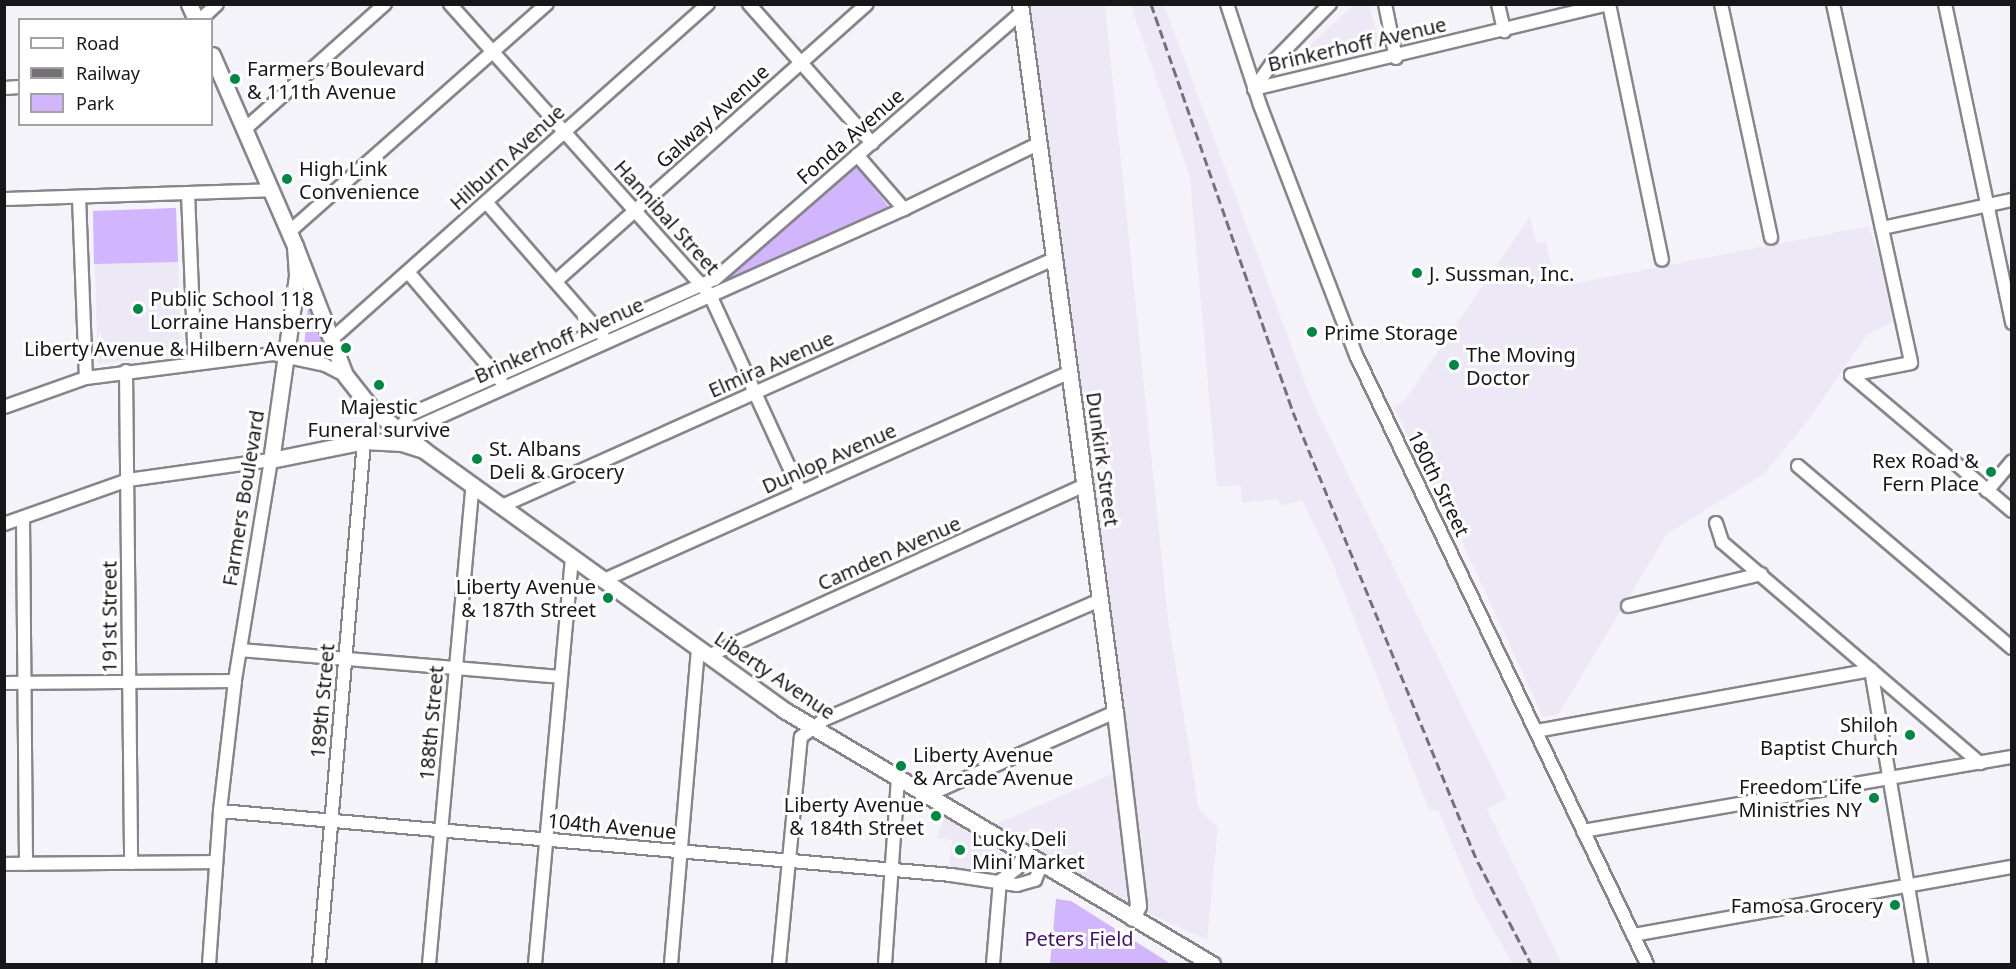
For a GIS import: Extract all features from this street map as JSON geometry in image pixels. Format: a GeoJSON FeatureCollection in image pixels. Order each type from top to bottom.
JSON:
{"type":"FeatureCollection","features":[{"type":"Feature","properties":{"kind":"main road"},"geometry":{"type":"LineString","coordinates":[[189,4],[197,18]]}},
{"type":"Feature","properties":{"kind":"main road","name":"Dunkirk Street"},"geometry":{"type":"LineString","coordinates":[[1021,8],[1115,712],[1138,906],[1132,918]]}},
{"type":"Feature","properties":{"kind":"main road","name":"Farmers Boulevard"},"geometry":{"type":"LineString","coordinates":[[213,61],[217,81],[245,129],[292,239],[297,276],[271,460]]}},
{"type":"Feature","properties":{"kind":"main road","name":"Liberty Avenue"},"geometry":{"type":"LineString","coordinates":[[292,239],[333,338],[345,375],[371,408],[425,451],[703,652],[810,726],[928,795],[1041,866],[1212,964]]}},
{"type":"Feature","properties":{"kind":"main road"},"geometry":{"type":"LineString","coordinates":[[271,460],[364,441],[402,443],[425,451]]}},
{"type":"Feature","properties":{"kind":"street"},"geometry":{"type":"LineString","coordinates":[[200,18],[217,4]]}},
{"type":"Feature","properties":{"kind":"street"},"geometry":{"type":"LineString","coordinates":[[245,129],[385,4]]}},
{"type":"Feature","properties":{"kind":"street","name":"Hannibal Street"},"geometry":{"type":"LineString","coordinates":[[450,4],[705,290],[755,392],[800,492]]}},
{"type":"Feature","properties":{"kind":"street"},"geometry":{"type":"LineString","coordinates":[[292,239],[547,4]]}},
{"type":"Feature","properties":{"kind":"street","name":"Hilburn Avenue"},"geometry":{"type":"LineString","coordinates":[[333,338],[708,4]]}},
{"type":"Feature","properties":{"kind":"street"},"geometry":{"type":"LineString","coordinates":[[749,4],[872,142]]}},
{"type":"Feature","properties":{"kind":"street","name":"Galway Avenue"},"geometry":{"type":"LineString","coordinates":[[556,281],[867,4]]}},
{"type":"Feature","properties":{"kind":"street","name":"180th Street"},"geometry":{"type":"LineString","coordinates":[[1227,4],[1254,89],[1356,355],[1647,964]]}},
{"type":"Feature","properties":{"kind":"street"},"geometry":{"type":"LineString","coordinates":[[1254,89],[1272,63],[1330,4]]}},
{"type":"Feature","properties":{"kind":"street"},"geometry":{"type":"LineString","coordinates":[[1385,4],[1396,58]]}},
{"type":"Feature","properties":{"kind":"street"},"geometry":{"type":"LineString","coordinates":[[1498,4],[1504,31]]}},
{"type":"Feature","properties":{"kind":"street"},"geometry":{"type":"LineString","coordinates":[[1609,4],[1662,260]]}},
{"type":"Feature","properties":{"kind":"street","name":"Brinkerhoff Avenue"},"geometry":{"type":"LineString","coordinates":[[1254,89],[1396,58],[1609,4]]}},
{"type":"Feature","properties":{"kind":"street"},"geometry":{"type":"LineString","coordinates":[[1721,4],[1771,238]]}},
{"type":"Feature","properties":{"kind":"street"},"geometry":{"type":"LineString","coordinates":[[1833,4],[1911,363],[1851,375],[2012,511]]}},
{"type":"Feature","properties":{"kind":"street"},"geometry":{"type":"LineString","coordinates":[[1945,4],[2012,323]]}},
{"type":"Feature","properties":{"kind":"street","name":"Fonda Avenue"},"geometry":{"type":"LineString","coordinates":[[705,290],[1021,8]]}},
{"type":"Feature","properties":{"kind":"street","name":"Brinkerhoff Avenue"},"geometry":{"type":"LineString","coordinates":[[400,429],[409,415],[599,330],[705,290],[904,209],[1040,143]]}},
{"type":"Feature","properties":{"kind":"street"},"geometry":{"type":"LineString","coordinates":[[857,155],[904,209]]}},
{"type":"Feature","properties":{"kind":"street"},"geometry":{"type":"LineString","coordinates":[[4,199],[272,190]]}},
{"type":"Feature","properties":{"kind":"street"},"geometry":{"type":"LineString","coordinates":[[188,193],[195,364]]}},
{"type":"Feature","properties":{"kind":"street"},"geometry":{"type":"LineString","coordinates":[[79,197],[86,378]]}},
{"type":"Feature","properties":{"kind":"street"},"geometry":{"type":"LineString","coordinates":[[1882,228],[2012,201]]}},
{"type":"Feature","properties":{"kind":"street"},"geometry":{"type":"LineString","coordinates":[[486,202],[607,341]]}},
{"type":"Feature","properties":{"kind":"street","name":"Elmira Avenue"},"geometry":{"type":"LineString","coordinates":[[502,506],[1056,258]]}},
{"type":"Feature","properties":{"kind":"street"},"geometry":{"type":"LineString","coordinates":[[408,272],[505,387]]}},
{"type":"Feature","properties":{"kind":"street","name":"Brinkerhoff Avenue"},"geometry":{"type":"LineString","coordinates":[[400,429],[417,427],[607,341],[705,290]]}},
{"type":"Feature","properties":{"kind":"street"},"geometry":{"type":"LineString","coordinates":[[4,407],[86,378],[126,371],[286,355]]}},
{"type":"Feature","properties":{"kind":"street","name":"Liberty Avenue"},"geometry":{"type":"LineString","coordinates":[[286,355],[325,365],[345,375]]}},
{"type":"Feature","properties":{"kind":"street","name":"191st Street"},"geometry":{"type":"LineString","coordinates":[[126,371],[131,863]]}},
{"type":"Feature","properties":{"kind":"street","name":"Dunlop Avenue"},"geometry":{"type":"LineString","coordinates":[[604,580],[1070,372]]}},
{"type":"Feature","properties":{"kind":"street","name":"189th Street"},"geometry":{"type":"LineString","coordinates":[[319,964],[364,441]]}},
{"type":"Feature","properties":{"kind":"street"},"geometry":{"type":"LineString","coordinates":[[4,524],[128,480],[271,460]]}},
{"type":"Feature","properties":{"kind":"street","name":"Farmers Boulevard"},"geometry":{"type":"LineString","coordinates":[[209,964],[220,811],[240,650],[271,460]]}},
{"type":"Feature","properties":{"kind":"street"},"geometry":{"type":"LineString","coordinates":[[1987,491],[2012,461]]}},
{"type":"Feature","properties":{"kind":"street"},"geometry":{"type":"LineString","coordinates":[[1798,466],[2012,648]]}},
{"type":"Feature","properties":{"kind":"street","name":"188th Street"},"geometry":{"type":"LineString","coordinates":[[429,964],[473,485]]}},
{"type":"Feature","properties":{"kind":"street","name":"Camden Avenue"},"geometry":{"type":"LineString","coordinates":[[703,652],[1085,485]]}},
{"type":"Feature","properties":{"kind":"street"},"geometry":{"type":"LineString","coordinates":[[22,518],[26,864]]}},
{"type":"Feature","properties":{"kind":"street"},"geometry":{"type":"LineString","coordinates":[[1716,523],[1722,542],[1980,762]]}},
{"type":"Feature","properties":{"kind":"street"},"geometry":{"type":"LineString","coordinates":[[535,964],[572,557]]}},
{"type":"Feature","properties":{"kind":"street"},"geometry":{"type":"LineString","coordinates":[[1628,606],[1761,574]]}},
{"type":"Feature","properties":{"kind":"street"},"geometry":{"type":"LineString","coordinates":[[779,964],[800,739],[810,726],[1100,600]]}},
{"type":"Feature","properties":{"kind":"street"},"geometry":{"type":"LineString","coordinates":[[240,650],[560,677]]}},
{"type":"Feature","properties":{"kind":"street"},"geometry":{"type":"LineString","coordinates":[[671,964],[703,652]]}},
{"type":"Feature","properties":{"kind":"street"},"geometry":{"type":"LineString","coordinates":[[1536,731],[1871,670]]}},
{"type":"Feature","properties":{"kind":"street"},"geometry":{"type":"LineString","coordinates":[[1871,670],[1921,964]]}},
{"type":"Feature","properties":{"kind":"street"},"geometry":{"type":"LineString","coordinates":[[4,683],[236,681]]}},
{"type":"Feature","properties":{"kind":"street"},"geometry":{"type":"LineString","coordinates":[[928,795],[1115,712]]}},
{"type":"Feature","properties":{"kind":"street"},"geometry":{"type":"LineString","coordinates":[[1583,831],[2009,755]]}},
{"type":"Feature","properties":{"kind":"street"},"geometry":{"type":"LineString","coordinates":[[885,964],[898,778]]}},
{"type":"Feature","properties":{"kind":"street","name":"104th Avenue"},"geometry":{"type":"LineString","coordinates":[[220,811],[1029,884],[1035,880],[1041,866]]}},
{"type":"Feature","properties":{"kind":"street"},"geometry":{"type":"LineString","coordinates":[[993,964],[1000,881],[1017,868],[1024,855]]}},
{"type":"Feature","properties":{"kind":"street"},"geometry":{"type":"LineString","coordinates":[[4,864],[216,862]]}},
{"type":"Feature","properties":{"kind":"street"},"geometry":{"type":"LineString","coordinates":[[1633,935],[2012,867]]}},
{"type":"Feature","properties":{"kind":"shaded area"},"geometry":{"type":"Polygon","coordinates":[[[1355,4],[1369,5],[1381,49],[1298,70],[1295,58],[1355,4]]]}},
{"type":"Feature","properties":{"kind":"shaded area"},"geometry":{"type":"Polygon","coordinates":[[[1014,5],[1105,5],[1168,619],[1199,810],[1218,827],[1207,940],[1118,899],[996,824],[1114,773],[1014,5]]]}},
{"type":"Feature","properties":{"kind":"shaded area"},"geometry":{"type":"Polygon","coordinates":[[[1131,5],[1164,5],[1313,403],[1507,798],[1487,809],[1562,964],[1513,964],[1476,900],[1438,810],[1429,810],[1332,562],[1302,500],[1280,506],[1278,499],[1242,503],[1241,485],[1217,487],[1190,178],[1131,5]]]}},
{"type":"Feature","properties":{"kind":"shaded area","name":"Public School 118 Lorraine Hansberry"},"geometry":{"type":"Polygon","coordinates":[[[176,208],[181,354],[98,364],[93,211],[176,208]]]}},
{"type":"Feature","properties":{"kind":"shaded area"},"geometry":{"type":"Polygon","coordinates":[[[1530,216],[1536,243],[1546,241],[1556,287],[1869,226],[1898,319],[1866,336],[1810,418],[1764,474],[1667,534],[1558,715],[1543,717],[1456,529],[1458,525],[1442,504],[1393,406],[1403,403],[1530,216]]]}},
{"type":"Feature","properties":{"kind":"shaded area"},"geometry":{"type":"Polygon","coordinates":[[[944,817],[1015,862],[1003,873],[949,868],[952,840],[937,838],[944,817]]]}},
{"type":"Feature","properties":{"kind":"green space"},"geometry":{"type":"Polygon","coordinates":[[[856,165],[892,211],[717,287],[856,165]]]}},
{"type":"Feature","properties":{"kind":"green space"},"geometry":{"type":"Polygon","coordinates":[[[176,208],[178,262],[94,264],[93,211],[176,208]]]}},
{"type":"Feature","properties":{"kind":"green space"},"geometry":{"type":"Polygon","coordinates":[[[309,296],[321,334],[330,355],[304,348],[309,296]]]}},
{"type":"Feature","properties":{"kind":"green space","name":"Peters Field"},"geometry":{"type":"Polygon","coordinates":[[[1056,899],[1071,901],[1171,964],[1050,964],[1056,899]]]}},
{"type":"Feature","properties":{"kind":"railway"},"geometry":{"type":"LineString","coordinates":[[1151,4],[1293,412],[1478,862],[1531,964]]}},
{"type":"Feature","properties":{"kind":"place","name":"Farmers Boulevard & 111th Avenue"},"geometry":{"type":"Point","coordinates":[235,79]}},
{"type":"Feature","properties":{"kind":"place","name":"High Link Convenience"},"geometry":{"type":"Point","coordinates":[287,179]}},
{"type":"Feature","properties":{"kind":"place","name":"J. Sussman, Inc."},"geometry":{"type":"Point","coordinates":[1417,273]}},
{"type":"Feature","properties":{"kind":"place","name":"Public School 118 Lorraine Hansberry"},"geometry":{"type":"Point","coordinates":[138,309]}},
{"type":"Feature","properties":{"kind":"place","name":"Prime Storage"},"geometry":{"type":"Point","coordinates":[1312,332]}},
{"type":"Feature","properties":{"kind":"place","name":"Liberty Avenue & Hilbern Avenue"},"geometry":{"type":"Point","coordinates":[346,348]}},
{"type":"Feature","properties":{"kind":"place","name":"The Moving Doctor"},"geometry":{"type":"Point","coordinates":[1454,365]}},
{"type":"Feature","properties":{"kind":"place","name":"Majestic Funeral survive"},"geometry":{"type":"Point","coordinates":[379,385]}},
{"type":"Feature","properties":{"kind":"place","name":"St. Albans Deli & Grocery"},"geometry":{"type":"Point","coordinates":[477,459]}},
{"type":"Feature","properties":{"kind":"place","name":"Rex Road & Fern Place"},"geometry":{"type":"Point","coordinates":[1991,472]}},
{"type":"Feature","properties":{"kind":"place","name":"Liberty Avenue & 187th Street"},"geometry":{"type":"Point","coordinates":[608,598]}},
{"type":"Feature","properties":{"kind":"place","name":"Shiloh Baptist Church"},"geometry":{"type":"Point","coordinates":[1910,735]}},
{"type":"Feature","properties":{"kind":"place","name":"Liberty Avenue & Arcade Avenue"},"geometry":{"type":"Point","coordinates":[901,766]}},
{"type":"Feature","properties":{"kind":"place","name":"Freedom Life Ministries NY"},"geometry":{"type":"Point","coordinates":[1874,798]}},
{"type":"Feature","properties":{"kind":"place","name":"Liberty Avenue & 184th Street"},"geometry":{"type":"Point","coordinates":[936,816]}},
{"type":"Feature","properties":{"kind":"place","name":"Lucky Deli Mini Market"},"geometry":{"type":"Point","coordinates":[960,850]}},
{"type":"Feature","properties":{"kind":"place","name":"Famosa Grocery"},"geometry":{"type":"Point","coordinates":[1895,905]}}]}
